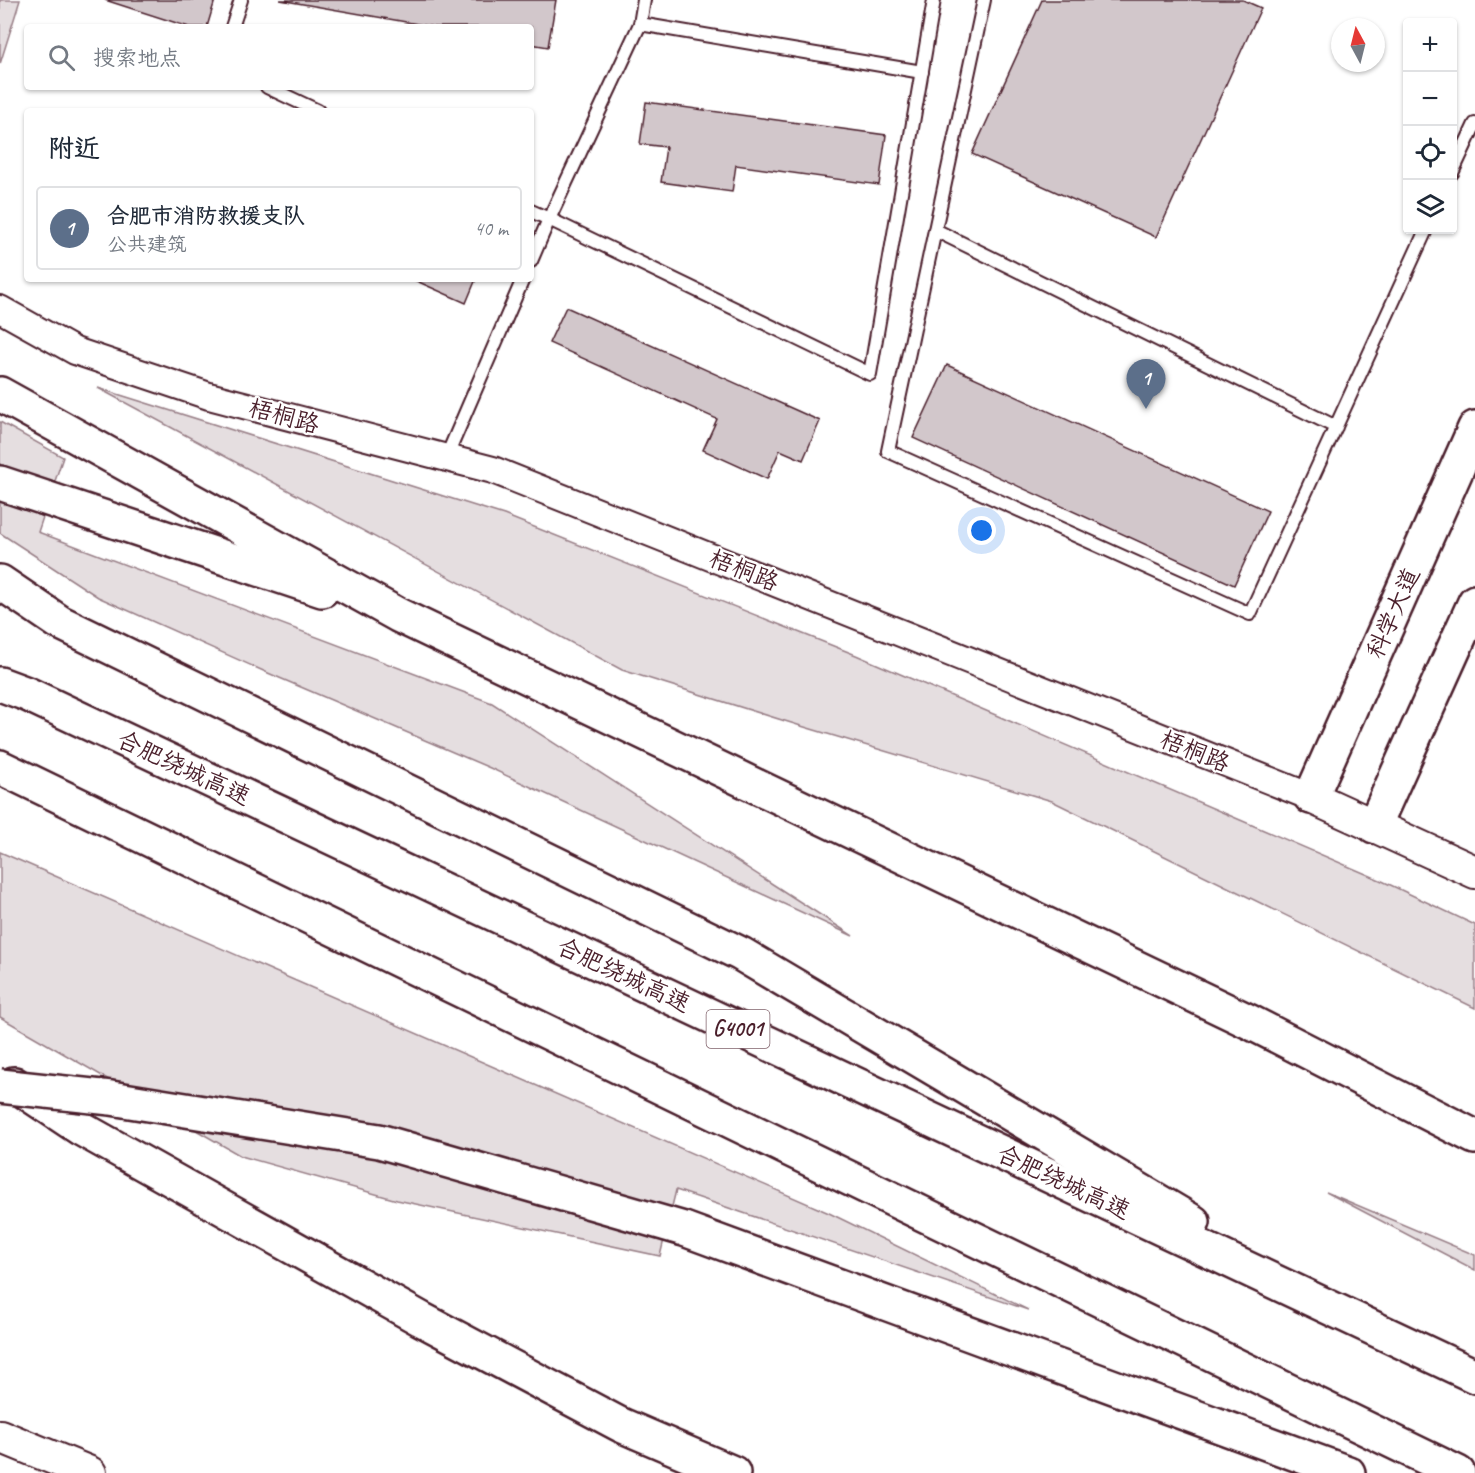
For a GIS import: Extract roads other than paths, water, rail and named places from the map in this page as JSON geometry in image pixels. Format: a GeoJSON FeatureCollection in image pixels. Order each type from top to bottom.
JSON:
{"type":"FeatureCollection","features":[{"type":"Feature","properties":{"kind":"main road"},"geometry":{"type":"LineString","coordinates":[[0,394],[398,615],[1250,1022],[1475,1137]]}},
{"type":"Feature","properties":{"kind":"main road","name":"科学大道"},"geometry":{"type":"LineString","coordinates":[[1311,797],[1475,428]]}},
{"type":"Feature","properties":{"kind":"main road"},"geometry":{"type":"LineString","coordinates":[[0,483],[398,615]]}},
{"type":"Feature","properties":{"kind":"main road"},"geometry":{"type":"LineString","coordinates":[[0,582],[59,622],[741,954],[1359,1322]]}},
{"type":"Feature","properties":{"kind":"main road"},"geometry":{"type":"LineString","coordinates":[[1374,826],[1475,602]]}},
{"type":"Feature","properties":{"kind":"main road","name":"合肥绕城高速"},"geometry":{"type":"LineString","coordinates":[[0,684],[38,699],[1475,1376]]}},
{"type":"Feature","properties":{"kind":"main road"},"geometry":{"type":"LineString","coordinates":[[0,767],[1458,1473]]}},
{"type":"Feature","properties":{"kind":"main road"},"geometry":{"type":"LineString","coordinates":[[0,1075],[80,1128],[421,1319],[621,1425],[733,1473]]}},
{"type":"Feature","properties":{"kind":"main road"},"geometry":{"type":"LineString","coordinates":[[0,1086],[111,1098],[379,1140],[684,1229],[1348,1473]]}},
{"type":"Feature","properties":{"kind":"main road"},"geometry":{"type":"LineString","coordinates":[[0,1092],[80,1128]]}},
{"type":"Feature","properties":{"kind":"street","name":"梧桐路"},"geometry":{"type":"LineString","coordinates":[[0,309],[75,351],[187,389],[493,470],[1311,797],[1475,873]]}},
{"type":"Feature","properties":{"kind":"street"},"geometry":{"type":"LineString","coordinates":[[0,1436],[90,1473]]}},
{"type":"Feature","properties":{"kind":"lane"},"geometry":{"type":"LineString","coordinates":[[233,24],[241,0]]}},
{"type":"Feature","properties":{"kind":"lane"},"geometry":{"type":"LineString","coordinates":[[534,254],[640,24],[644,0]]}},
{"type":"Feature","properties":{"kind":"lane"},"geometry":{"type":"LineString","coordinates":[[534,212],[870,374],[934,0]]}},
{"type":"Feature","properties":{"kind":"lane"},"geometry":{"type":"LineString","coordinates":[[984,0],[888,451],[1250,614],[1424,234]]}},
{"type":"Feature","properties":{"kind":"lane"},"geometry":{"type":"LineString","coordinates":[[640,24],[922,72]]}},
{"type":"Feature","properties":{"kind":"lane"},"geometry":{"type":"LineString","coordinates":[[273,90],[312,108]]}},
{"type":"Feature","properties":{"kind":"lane"},"geometry":{"type":"LineString","coordinates":[[1457,162],[1475,124]]}},
{"type":"Feature","properties":{"kind":"lane"},"geometry":{"type":"LineString","coordinates":[[935,230],[1336,427]]}},
{"type":"Feature","properties":{"kind":"lane"},"geometry":{"type":"LineString","coordinates":[[446,458],[522,282]]}},
{"type":"Feature","properties":{"kind":"place","name":"合肥市消防救援支队"},"geometry":{"type":"Point","coordinates":[1146,409]}}]}
